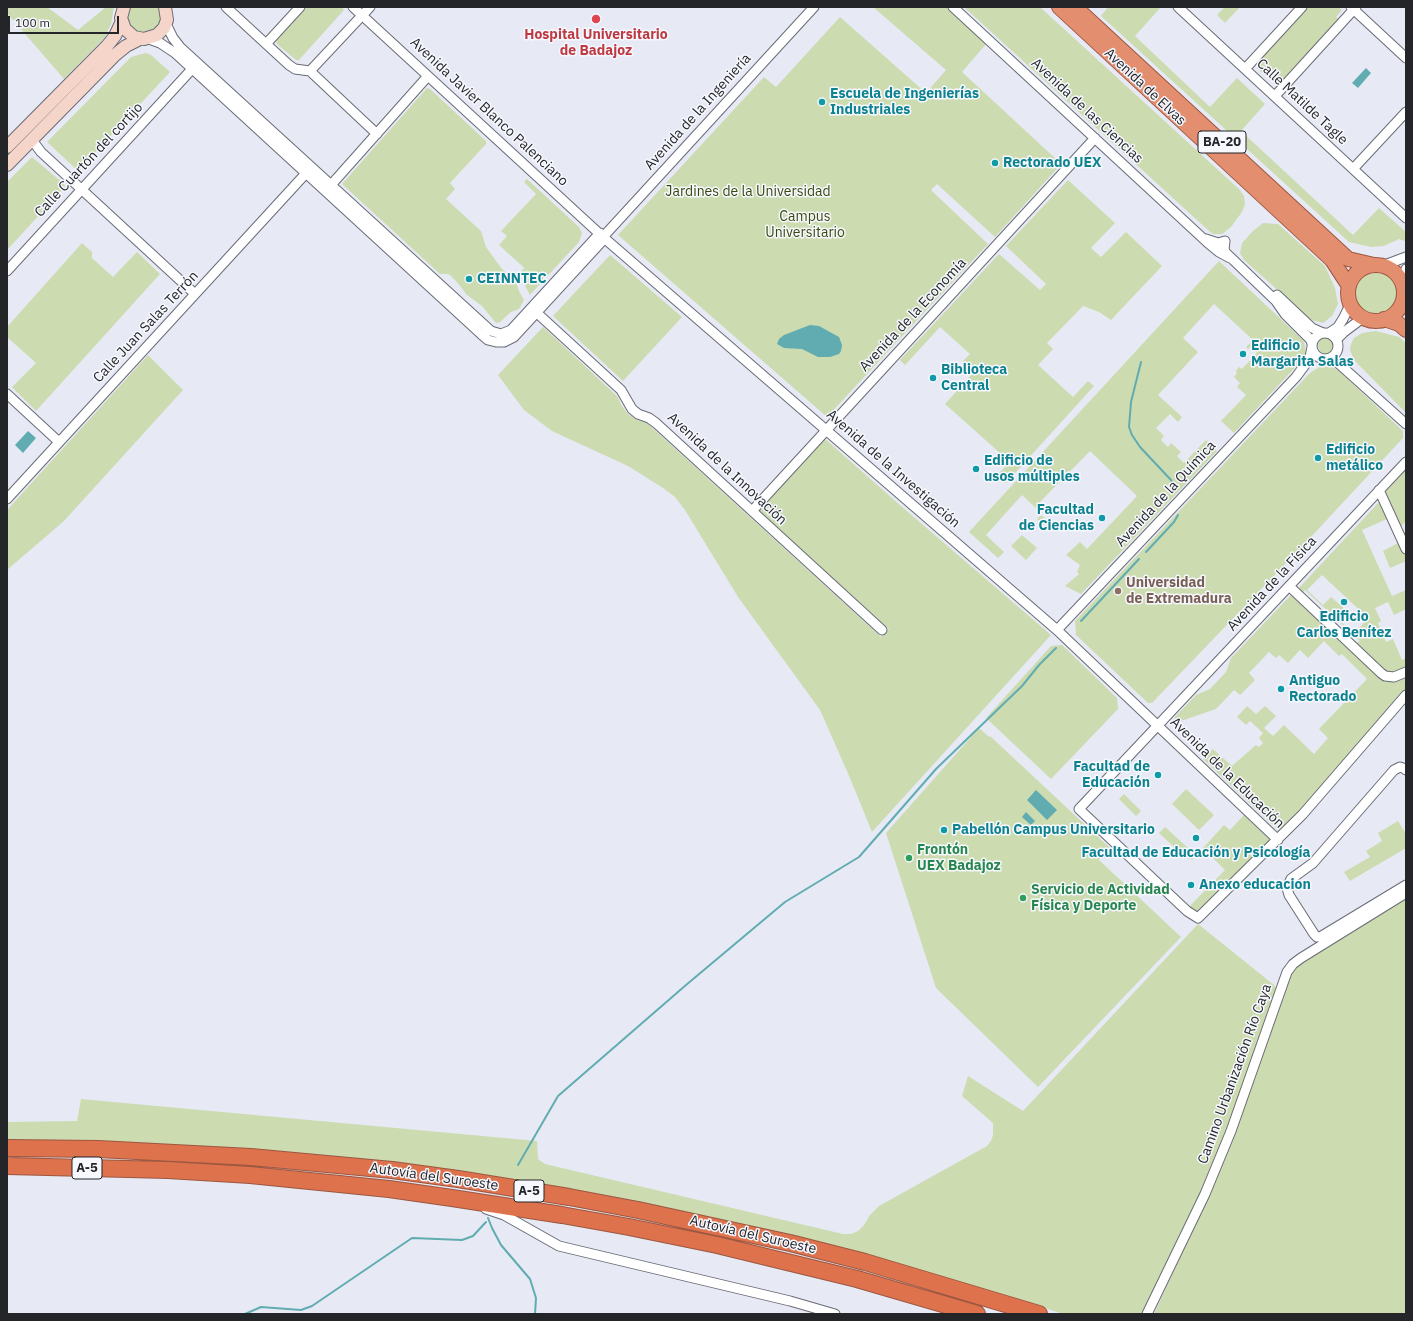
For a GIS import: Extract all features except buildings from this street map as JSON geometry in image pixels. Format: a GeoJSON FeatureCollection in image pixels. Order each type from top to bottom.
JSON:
{"type":"FeatureCollection","features":[{"type":"Feature","properties":{"kind":"highway","name":"Avenida de Elvas"},"geometry":{"type":"LineString","coordinates":[[1059,7],[1332,260],[1349,286]]}},
{"type":"Feature","properties":{"kind":"highway","name":"Avenida de Elvas"},"geometry":{"type":"LineString","coordinates":[[1075,7],[1348,259],[1378,265]]}},
{"type":"Feature","properties":{"kind":"highway"},"geometry":{"type":"LineString","coordinates":[[1349,286],[1352,278],[1358,271],[1366,267],[1378,265]]}},
{"type":"Feature","properties":{"kind":"highway","name":"BA-20"},"geometry":{"type":"LineString","coordinates":[[1378,265],[1395,272],[1404,293]]}},
{"type":"Feature","properties":{"kind":"highway","name":"BA-20"},"geometry":{"type":"LineString","coordinates":[[1349,286],[1348,292],[1351,303]]}},
{"type":"Feature","properties":{"kind":"highway"},"geometry":{"type":"LineString","coordinates":[[1351,303],[1354,309],[1364,317],[1374,320],[1384,319],[1392,316],[1398,310],[1402,303],[1404,293]]}},
{"type":"Feature","properties":{"kind":"highway"},"geometry":{"type":"LineString","coordinates":[[1384,319],[1399,324],[1406,330]]}},
{"type":"Feature","properties":{"kind":"highway","name":"Autovía del Suroeste"},"geometry":{"type":"LineString","coordinates":[[7,1148],[98,1149],[251,1157],[392,1170],[562,1196],[638,1210],[798,1245],[865,1262],[1039,1314]]}},
{"type":"Feature","properties":{"kind":"highway","name":"Autovía del Suroeste"},"geometry":{"type":"LineString","coordinates":[[7,1166],[161,1170],[250,1175],[389,1189],[452,1198],[562,1215],[717,1245],[857,1279],[977,1314]]}},
{"type":"Feature","properties":{"kind":"main road"},"geometry":{"type":"LineString","coordinates":[[7,147],[107,46],[115,36],[122,21],[123,7]]}},
{"type":"Feature","properties":{"kind":"main road"},"geometry":{"type":"LineString","coordinates":[[7,165],[115,55],[126,46],[161,32],[166,24],[167,16],[165,7]]}},
{"type":"Feature","properties":{"kind":"main road"},"geometry":{"type":"LineString","coordinates":[[122,21],[129,34],[144,39]]}},
{"type":"Feature","properties":{"kind":"street"},"geometry":{"type":"LineString","coordinates":[[226,7],[289,65],[295,68],[310,71],[377,134]]}},
{"type":"Feature","properties":{"kind":"street"},"geometry":{"type":"LineString","coordinates":[[266,44],[300,7]]}},
{"type":"Feature","properties":{"kind":"street","name":"Avenida Javier Blanco Palenciano"},"geometry":{"type":"LineString","coordinates":[[353,7],[603,236]]}},
{"type":"Feature","properties":{"kind":"street"},"geometry":{"type":"LineString","coordinates":[[310,71],[370,7]]}},
{"type":"Feature","properties":{"kind":"street","name":"Avenida de la Ingeniería"},"geometry":{"type":"LineString","coordinates":[[603,236],[814,7]]}},
{"type":"Feature","properties":{"kind":"street","name":"Avenida de las Ciencias"},"geometry":{"type":"LineString","coordinates":[[953,7],[1214,248],[1230,258]]}},
{"type":"Feature","properties":{"kind":"street","name":"Calle Matilde Tagle"},"geometry":{"type":"LineString","coordinates":[[1178,7],[1406,218]]}},
{"type":"Feature","properties":{"kind":"street"},"geometry":{"type":"LineString","coordinates":[[1246,69],[1302,7]]}},
{"type":"Feature","properties":{"kind":"street"},"geometry":{"type":"LineString","coordinates":[[1275,96],[1353,8],[1406,58]]}},
{"type":"Feature","properties":{"kind":"street"},"geometry":{"type":"LineString","coordinates":[[166,24],[173,38],[180,47],[485,337],[496,342],[508,341],[516,335],[603,236]]}},
{"type":"Feature","properties":{"kind":"street"},"geometry":{"type":"LineString","coordinates":[[144,39],[160,43],[175,53],[309,171],[331,185],[487,328],[496,333],[503,334],[511,330],[603,236]]}},
{"type":"Feature","properties":{"kind":"street","name":"Calle Cuartón del cortijo"},"geometry":{"type":"LineString","coordinates":[[7,271],[192,69]]}},
{"type":"Feature","properties":{"kind":"street"},"geometry":{"type":"LineString","coordinates":[[331,185],[428,76]]}},
{"type":"Feature","properties":{"kind":"street"},"geometry":{"type":"LineString","coordinates":[[1353,169],[1406,112]]}},
{"type":"Feature","properties":{"kind":"street","name":"Avenida de la Economía"},"geometry":{"type":"LineString","coordinates":[[752,511],[1095,138]]}},
{"type":"Feature","properties":{"kind":"street"},"geometry":{"type":"LineString","coordinates":[[32,140],[41,152],[195,294]]}},
{"type":"Feature","properties":{"kind":"street","name":"Calle Juan Salas Terrón"},"geometry":{"type":"LineString","coordinates":[[7,499],[309,171]]}},
{"type":"Feature","properties":{"kind":"street","name":"Avenida de la Investigación"},"geometry":{"type":"LineString","coordinates":[[603,236],[1058,630],[1158,725]]}},
{"type":"Feature","properties":{"kind":"street","name":"Avenida de las Ciencias"},"geometry":{"type":"LineString","coordinates":[[1201,236],[1223,244]]}},
{"type":"Feature","properties":{"kind":"street"},"geometry":{"type":"LineString","coordinates":[[1223,244],[1224,250],[1230,258],[1276,301],[1285,314],[1310,339],[1315,355],[1338,363],[1406,424]]}},
{"type":"Feature","properties":{"kind":"street"},"geometry":{"type":"LineString","coordinates":[[1223,244],[1312,328],[1337,339],[1339,349],[1335,356],[1326,359]]}},
{"type":"Feature","properties":{"kind":"street"},"geometry":{"type":"LineString","coordinates":[[1378,265],[1406,257]]}},
{"type":"Feature","properties":{"kind":"street"},"geometry":{"type":"LineString","coordinates":[[1404,293],[1406,270]]}},
{"type":"Feature","properties":{"kind":"street"},"geometry":{"type":"LineString","coordinates":[[1312,345],[1315,338],[1338,327],[1351,303]]}},
{"type":"Feature","properties":{"kind":"street","name":"Avenida de la Innovación"},"geometry":{"type":"LineString","coordinates":[[536,313],[620,390],[632,409],[638,414],[649,418],[656,423],[882,630]]}},
{"type":"Feature","properties":{"kind":"street"},"geometry":{"type":"LineString","coordinates":[[1337,339],[1364,317]]}},
{"type":"Feature","properties":{"kind":"street","name":"Avenida de la Química"},"geometry":{"type":"LineString","coordinates":[[1058,630],[1296,377],[1307,362],[1312,345]]}},
{"type":"Feature","properties":{"kind":"street","name":"Avenida de la Química"},"geometry":{"type":"LineString","coordinates":[[1296,377],[1310,366],[1326,359]]}},
{"type":"Feature","properties":{"kind":"street"},"geometry":{"type":"LineString","coordinates":[[7,394],[59,442]]}},
{"type":"Feature","properties":{"kind":"street","name":"Avenida de la Física"},"geometry":{"type":"LineString","coordinates":[[1278,840],[1198,918],[1187,911],[1078,808],[1406,462]]}},
{"type":"Feature","properties":{"kind":"street"},"geometry":{"type":"LineString","coordinates":[[1379,490],[1406,549]]}},
{"type":"Feature","properties":{"kind":"street"},"geometry":{"type":"LineString","coordinates":[[1289,586],[1385,676],[1394,677],[1406,672]]}},
{"type":"Feature","properties":{"kind":"street"},"geometry":{"type":"LineString","coordinates":[[1278,840],[1303,814],[1406,695]]}},
{"type":"Feature","properties":{"kind":"street","name":"Avenida de la Educación"},"geometry":{"type":"LineString","coordinates":[[1158,725],[1278,840]]}},
{"type":"Feature","properties":{"kind":"street"},"geometry":{"type":"LineString","coordinates":[[1406,770],[1400,767],[1394,770],[1313,864],[1291,879],[1287,888],[1289,895],[1314,934],[1317,937],[1320,937],[1406,885]]}},
{"type":"Feature","properties":{"kind":"street","name":"Camino Urbanización Río Caya"},"geometry":{"type":"LineString","coordinates":[[1147,1314],[1211,1180],[1231,1131],[1281,987],[1290,968],[1297,961],[1406,893]]}},
{"type":"Feature","properties":{"kind":"street"},"geometry":{"type":"LineString","coordinates":[[452,1198],[504,1215],[559,1246],[782,1299],[831,1313]]}},
{"type":"Feature","properties":{"kind":"green space"},"geometry":{"type":"Polygon","coordinates":[[[7,7],[47,7],[78,30],[106,7],[114,7],[111,24],[105,37],[64,79],[7,13],[7,7]]]}},
{"type":"Feature","properties":{"kind":"green space"},"geometry":{"type":"Polygon","coordinates":[[[128,7],[160,7],[163,15],[156,32],[138,34],[126,21],[128,7]]]}},
{"type":"Feature","properties":{"kind":"green space"},"geometry":{"type":"Polygon","coordinates":[[[307,7],[342,7],[344,10],[299,60],[296,60],[277,44],[276,41],[307,7]]]}},
{"type":"Feature","properties":{"kind":"green space","name":"Campus Universitario"},"geometry":{"type":"Polygon","coordinates":[[[873,7],[947,7],[987,43],[962,72],[1056,159],[1060,156],[1064,161],[995,237],[937,184],[931,190],[988,244],[827,417],[618,235],[764,77],[776,87],[840,17],[926,93],[946,70],[873,7]]]}},
{"type":"Feature","properties":{"kind":"green space"},"geometry":{"type":"Polygon","coordinates":[[[964,7],[1040,7],[1240,190],[1244,196],[1245,204],[1242,212],[1231,227],[1222,234],[1213,234],[1209,231],[964,7]]]}},
{"type":"Feature","properties":{"kind":"green space"},"geometry":{"type":"Polygon","coordinates":[[[1108,7],[1161,7],[1135,36],[1210,107],[1237,78],[1265,104],[1241,131],[1353,235],[1379,208],[1406,232],[1406,238],[1404,241],[1399,239],[1384,246],[1371,247],[1349,242],[1101,16],[1108,7]]]}},
{"type":"Feature","properties":{"kind":"green space"},"geometry":{"type":"Polygon","coordinates":[[[1225,7],[1240,7],[1225,23],[1217,15],[1225,7]]]}},
{"type":"Feature","properties":{"kind":"green space"},"geometry":{"type":"Polygon","coordinates":[[[1307,7],[1338,7],[1342,10],[1336,17],[1339,19],[1282,80],[1279,78],[1274,83],[1257,68],[1262,62],[1259,59],[1307,7]]]}},
{"type":"Feature","properties":{"kind":"green space"},"geometry":{"type":"Polygon","coordinates":[[[146,53],[151,55],[170,72],[78,171],[47,142],[131,57],[146,53]]]}},
{"type":"Feature","properties":{"kind":"green space"},"geometry":{"type":"Polygon","coordinates":[[[427,88],[430,89],[486,141],[486,144],[450,183],[455,189],[446,199],[481,231],[486,247],[502,269],[515,279],[524,300],[519,309],[511,312],[500,322],[496,323],[482,306],[467,295],[451,276],[448,274],[440,274],[342,184],[427,88]]]}},
{"type":"Feature","properties":{"kind":"green space"},"geometry":{"type":"Polygon","coordinates":[[[32,157],[64,184],[65,187],[7,250],[7,182],[32,157]]]}},
{"type":"Feature","properties":{"kind":"green space"},"geometry":{"type":"Polygon","coordinates":[[[527,179],[579,227],[582,233],[579,242],[541,283],[499,245],[507,236],[501,231],[536,194],[524,182],[527,179]]]}},
{"type":"Feature","properties":{"kind":"green space"},"geometry":{"type":"Polygon","coordinates":[[[1068,180],[1115,223],[1091,248],[1101,257],[1126,232],[1162,266],[1111,320],[1099,312],[1083,306],[1047,343],[1053,349],[1038,365],[1073,397],[1088,381],[1094,386],[1006,483],[997,475],[1010,462],[945,404],[973,373],[962,362],[970,354],[940,327],[905,365],[900,360],[999,254],[1040,290],[1046,284],[1006,246],[1068,180]]]}},
{"type":"Feature","properties":{"kind":"green space"},"geometry":{"type":"Polygon","coordinates":[[[1263,223],[1278,224],[1325,266],[1335,288],[1338,304],[1332,316],[1323,323],[1311,320],[1244,260],[1240,253],[1242,243],[1263,223]]]}},
{"type":"Feature","properties":{"kind":"green space"},"geometry":{"type":"Polygon","coordinates":[[[82,243],[92,252],[92,258],[113,277],[137,252],[160,274],[36,411],[12,387],[36,363],[7,337],[7,327],[82,243]]]}},
{"type":"Feature","properties":{"kind":"green space"},"geometry":{"type":"Polygon","coordinates":[[[610,255],[682,317],[623,381],[553,316],[610,255]]]}},
{"type":"Feature","properties":{"kind":"green space"},"geometry":{"type":"Polygon","coordinates":[[[1219,261],[1303,340],[1306,353],[1303,359],[1234,433],[1221,421],[1246,395],[1237,387],[1240,383],[1234,377],[1237,373],[1236,371],[1239,367],[1242,369],[1257,353],[1250,347],[1248,349],[1246,347],[1253,340],[1214,304],[1183,338],[1198,352],[1158,395],[1182,417],[1178,422],[1170,414],[1156,428],[1164,436],[1161,440],[1168,447],[1171,443],[1181,452],[1177,456],[1184,463],[1206,440],[1217,451],[1081,594],[1065,586],[1079,574],[1077,572],[1080,565],[1066,555],[1080,542],[1087,549],[1137,496],[1090,451],[1039,503],[1037,509],[1022,495],[986,535],[1004,552],[998,558],[969,532],[1219,261]]]}},
{"type":"Feature","properties":{"kind":"green space"},"geometry":{"type":"Polygon","coordinates":[[[524,268],[540,284],[530,295],[521,272],[524,268]]]}},
{"type":"Feature","properties":{"kind":"green space"},"geometry":{"type":"Polygon","coordinates":[[[1373,269],[1381,269],[1390,273],[1396,279],[1400,292],[1396,305],[1390,311],[1381,315],[1373,315],[1364,311],[1358,305],[1354,296],[1354,288],[1358,279],[1364,273],[1373,269]]]}},
{"type":"Feature","properties":{"kind":"green space"},"geometry":{"type":"Polygon","coordinates":[[[543,327],[617,396],[628,414],[637,420],[647,423],[881,637],[889,629],[759,511],[824,438],[1051,635],[872,832],[820,710],[738,597],[685,510],[675,497],[628,466],[552,431],[524,410],[498,375],[543,327]]]}},
{"type":"Feature","properties":{"kind":"green space"},"geometry":{"type":"Polygon","coordinates":[[[1376,331],[1399,337],[1406,343],[1406,413],[1354,360],[1350,350],[1354,338],[1362,333],[1376,331]]]}},
{"type":"Feature","properties":{"kind":"green space"},"geometry":{"type":"Polygon","coordinates":[[[1326,338],[1333,343],[1334,346],[1329,353],[1326,354],[1319,349],[1318,346],[1323,339],[1326,338]]]}},
{"type":"Feature","properties":{"kind":"green space"},"geometry":{"type":"Polygon","coordinates":[[[148,355],[183,390],[64,521],[7,570],[7,510],[148,355]]]}},
{"type":"Feature","properties":{"kind":"green space"},"geometry":{"type":"Polygon","coordinates":[[[1323,366],[1331,366],[1339,371],[1403,431],[1403,438],[1310,538],[1152,703],[1148,703],[1076,635],[1075,621],[1309,374],[1323,366]]]}},
{"type":"Feature","properties":{"kind":"green space"},"geometry":{"type":"Polygon","coordinates":[[[1406,468],[1406,521],[1400,528],[1406,533],[1406,544],[1384,491],[1406,468]]]}},
{"type":"Feature","properties":{"kind":"green space"},"geometry":{"type":"Polygon","coordinates":[[[1380,501],[1406,557],[1406,561],[1390,568],[1383,551],[1398,543],[1387,519],[1362,530],[1392,596],[1406,590],[1406,609],[1394,615],[1388,602],[1375,608],[1381,621],[1378,623],[1386,642],[1393,639],[1402,660],[1406,658],[1406,670],[1395,675],[1386,673],[1354,644],[1360,641],[1305,590],[1301,595],[1297,590],[1380,501]],[[1322,575],[1307,590],[1323,605],[1331,597],[1346,610],[1338,619],[1354,634],[1368,618],[1322,575]]]}},
{"type":"Feature","properties":{"kind":"green space"},"geometry":{"type":"Polygon","coordinates":[[[1041,515],[1050,523],[1046,527],[1037,519],[1041,515]]]}},
{"type":"Feature","properties":{"kind":"green space"},"geometry":{"type":"Polygon","coordinates":[[[1022,535],[1037,548],[1026,560],[1011,546],[1022,535]]]}},
{"type":"Feature","properties":{"kind":"green space"},"geometry":{"type":"Polygon","coordinates":[[[1291,595],[1378,677],[1386,682],[1393,682],[1406,677],[1406,689],[1353,752],[1301,811],[1280,832],[1203,759],[1213,749],[1232,766],[1256,745],[1259,747],[1263,743],[1259,738],[1263,733],[1250,721],[1246,725],[1237,717],[1247,706],[1256,714],[1265,706],[1276,716],[1264,728],[1273,736],[1284,725],[1314,754],[1328,738],[1319,729],[1367,679],[1342,654],[1339,656],[1324,641],[1308,658],[1300,650],[1288,663],[1279,655],[1276,658],[1269,652],[1249,673],[1255,680],[1240,695],[1234,690],[1216,709],[1178,722],[1174,718],[1196,695],[1210,689],[1226,672],[1231,658],[1291,595]]]}},
{"type":"Feature","properties":{"kind":"green space"},"geometry":{"type":"Polygon","coordinates":[[[1062,645],[1117,698],[1118,709],[1051,779],[986,718],[1051,646],[1062,645]]]}},
{"type":"Feature","properties":{"kind":"green space","name":"Servicio de Actividad Física y Deporte"},"geometry":{"type":"Polygon","coordinates":[[[979,728],[989,737],[990,736],[1110,848],[1099,860],[1181,937],[1038,1087],[936,988],[886,833],[979,728]]]}},
{"type":"Feature","properties":{"kind":"green space"},"geometry":{"type":"Polygon","coordinates":[[[1186,789],[1214,815],[1199,830],[1172,804],[1186,789]]]}},
{"type":"Feature","properties":{"kind":"green space"},"geometry":{"type":"Polygon","coordinates":[[[1124,794],[1141,811],[1136,816],[1119,799],[1124,794]]]}},
{"type":"Feature","properties":{"kind":"green space"},"geometry":{"type":"Polygon","coordinates":[[[1244,815],[1271,841],[1200,911],[1196,911],[1189,907],[1225,870],[1203,848],[1224,825],[1230,830],[1244,815]]]}},
{"type":"Feature","properties":{"kind":"green space"},"geometry":{"type":"Polygon","coordinates":[[[1398,821],[1406,834],[1406,848],[1350,881],[1344,872],[1370,857],[1366,851],[1382,841],[1378,833],[1398,821]]]}},
{"type":"Feature","properties":{"kind":"green space"},"geometry":{"type":"Polygon","coordinates":[[[1165,827],[1188,848],[1185,851],[1194,860],[1186,858],[1159,833],[1165,827]]]}},
{"type":"Feature","properties":{"kind":"green space"},"geometry":{"type":"Polygon","coordinates":[[[1406,899],[1406,1314],[1154,1314],[1203,1207],[1285,986],[1292,972],[1297,965],[1306,959],[1406,899]]]}},
{"type":"Feature","properties":{"kind":"green space"},"geometry":{"type":"Polygon","coordinates":[[[1198,924],[1274,985],[1277,990],[1231,1120],[1213,1165],[1173,1252],[1141,1314],[1063,1314],[996,1292],[863,1255],[565,1190],[7,1141],[7,1122],[77,1121],[81,1099],[537,1141],[538,1159],[545,1164],[843,1234],[851,1234],[858,1231],[864,1225],[870,1215],[879,1206],[987,1146],[991,1141],[993,1135],[993,1123],[962,1096],[968,1076],[1023,1111],[1198,924]]]}},
{"type":"Feature","properties":{"kind":"water"},"geometry":{"type":"Polygon","coordinates":[[[1366,68],[1371,73],[1358,88],[1352,83],[1366,68]]]}},
{"type":"Feature","properties":{"kind":"water"},"geometry":{"type":"Polygon","coordinates":[[[810,325],[819,326],[839,337],[842,345],[839,354],[830,357],[818,357],[802,349],[784,348],[777,344],[779,339],[784,335],[810,325]]]}},
{"type":"Feature","properties":{"kind":"water"},"geometry":{"type":"Polygon","coordinates":[[[28,431],[36,438],[23,453],[15,445],[28,431]]]}},
{"type":"Feature","properties":{"kind":"water"},"geometry":{"type":"Polygon","coordinates":[[[1036,790],[1057,810],[1047,820],[1027,800],[1036,790]]]}},
{"type":"Feature","properties":{"kind":"water"},"geometry":{"type":"Polygon","coordinates":[[[1026,812],[1035,821],[1031,825],[1022,817],[1026,812]]]}},
{"type":"Feature","properties":{"kind":"waterway"},"geometry":{"type":"LineString","coordinates":[[1141,362],[1131,402],[1129,427],[1132,435],[1140,447],[1171,480],[1176,490]]}},
{"type":"Feature","properties":{"kind":"waterway"},"geometry":{"type":"LineString","coordinates":[[1146,552],[1174,522],[1178,515]]}},
{"type":"Feature","properties":{"kind":"waterway"},"geometry":{"type":"LineString","coordinates":[[1081,621],[1139,559]]}},
{"type":"Feature","properties":{"kind":"waterway"},"geometry":{"type":"LineString","coordinates":[[518,1165],[558,1096],[686,985],[785,902],[859,857],[936,769],[1022,686],[1039,665],[1056,648]]}},
{"type":"Feature","properties":{"kind":"waterway"},"geometry":{"type":"LineString","coordinates":[[488,1218],[501,1245],[530,1279],[536,1298],[535,1314]]}},
{"type":"Feature","properties":{"kind":"waterway"},"geometry":{"type":"LineString","coordinates":[[245,1314],[261,1307],[301,1310],[312,1306],[412,1238],[462,1240],[473,1236],[486,1222]]}},
{"type":"Feature","properties":{"kind":"place","name":"Hospital Universitario de Badajoz"},"geometry":{"type":"Point","coordinates":[596,19]}},
{"type":"Feature","properties":{"kind":"place","name":"Escuela de Ingenierías Industriales"},"geometry":{"type":"Point","coordinates":[822,102]}},
{"type":"Feature","properties":{"kind":"place","name":"Rectorado UEX"},"geometry":{"type":"Point","coordinates":[995,163]}},
{"type":"Feature","properties":{"kind":"place","name":"CEINNTEC"},"geometry":{"type":"Point","coordinates":[469,279]}},
{"type":"Feature","properties":{"kind":"place","name":"Edificio Margarita Salas"},"geometry":{"type":"Point","coordinates":[1243,354]}},
{"type":"Feature","properties":{"kind":"place","name":"Biblioteca Central"},"geometry":{"type":"Point","coordinates":[933,378]}},
{"type":"Feature","properties":{"kind":"place","name":"Edificio metálico"},"geometry":{"type":"Point","coordinates":[1318,458]}},
{"type":"Feature","properties":{"kind":"place","name":"Edificio de usos múltiples"},"geometry":{"type":"Point","coordinates":[976,469]}},
{"type":"Feature","properties":{"kind":"place","name":"Facultad de Ciencias"},"geometry":{"type":"Point","coordinates":[1102,518]}},
{"type":"Feature","properties":{"kind":"place","name":"Universidad de Extremadura"},"geometry":{"type":"Point","coordinates":[1118,591]}},
{"type":"Feature","properties":{"kind":"place","name":"Edificio Carlos Benítez"},"geometry":{"type":"Point","coordinates":[1344,602]}},
{"type":"Feature","properties":{"kind":"place","name":"Antiguo Rectorado"},"geometry":{"type":"Point","coordinates":[1281,689]}},
{"type":"Feature","properties":{"kind":"place","name":"Facultad de Educación"},"geometry":{"type":"Point","coordinates":[1158,775]}},
{"type":"Feature","properties":{"kind":"place","name":"Pabellón Campus Universitario"},"geometry":{"type":"Point","coordinates":[944,830]}},
{"type":"Feature","properties":{"kind":"place","name":"Facultad de Educación y Psicología"},"geometry":{"type":"Point","coordinates":[1196,838]}},
{"type":"Feature","properties":{"kind":"place","name":"Frontón UEX Badajoz"},"geometry":{"type":"Point","coordinates":[909,858]}},
{"type":"Feature","properties":{"kind":"place","name":"Anexo educacion"},"geometry":{"type":"Point","coordinates":[1191,885]}},
{"type":"Feature","properties":{"kind":"place","name":"Servicio de Actividad Física y Deporte"},"geometry":{"type":"Point","coordinates":[1023,898]}},
{"type":"Feature","properties":{"kind":"park label","name":"Jardines de la Universidad"},"geometry":{"type":"Point","coordinates":[748,192]}}]}
